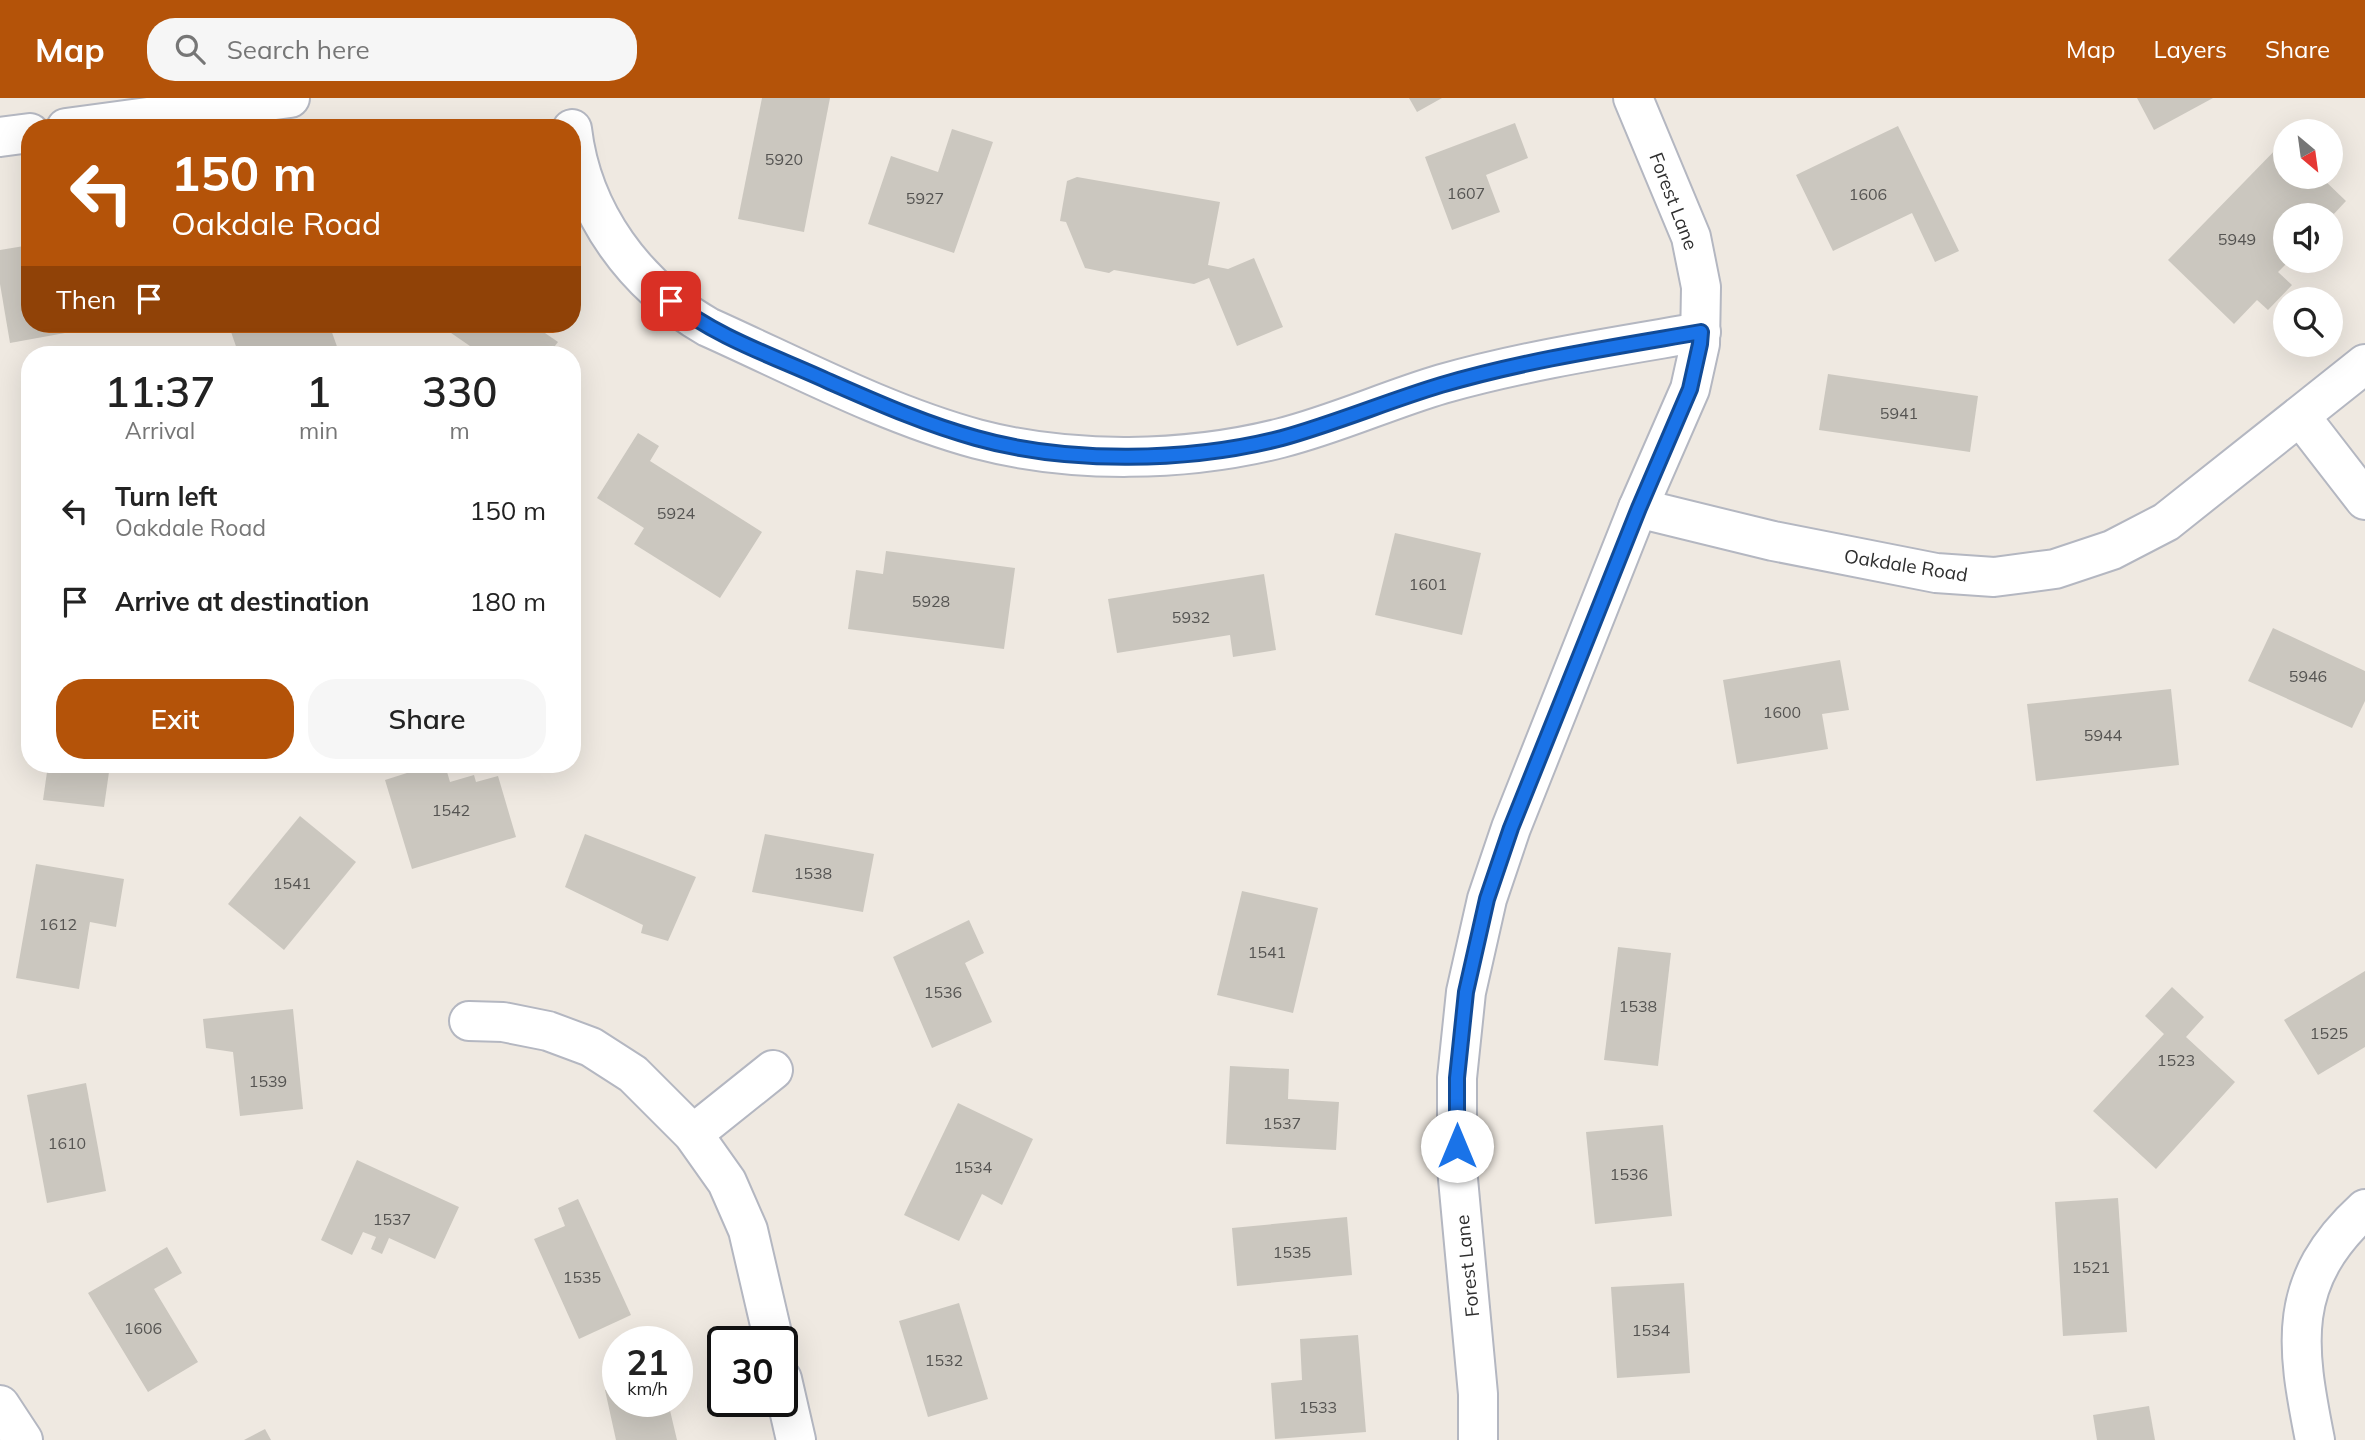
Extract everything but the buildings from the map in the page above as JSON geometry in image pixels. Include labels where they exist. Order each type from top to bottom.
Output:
[{"type":"street","points":[[133,119],[290,98]]},
{"type":"street","points":[[570,98],[571,119]]},
{"type":"street","name":"Forest Lane","points":[[1478,1440],[1477,1380],[1457,1168],[1457,1078],[1466,992],[1487,899],[1511,828],[1639,508],[1690,389],[1700,344],[1701,287],[1691,237],[1633,98]]},
{"type":"street","points":[[0,136],[21,134]]},
{"type":"street","points":[[581,170],[592,203],[618,248],[651,286],[690,317],[905,416],[992,442],[1076,455],[1133,457],[1210,452],[1282,438],[1442,384],[1533,362],[1701,332]]},
{"type":"street","name":"Oakdale Road","points":[[1639,508],[1773,541],[1936,573],[1994,577],[2055,569],[2112,550],[2165,522],[2365,364]]},
{"type":"street","points":[[2300,416],[2365,500]]},
{"type":"street","points":[[469,1021],[503,1022],[548,1031],[591,1047],[633,1074],[693,1134],[727,1182],[748,1230],[770,1326]]},
{"type":"street","points":[[693,1134],[773,1070]]},
{"type":"street","points":[[2315,1440],[2302,1366],[2304,1313],[2309,1290],[2332,1243],[2365,1209]]},
{"type":"street","points":[[0,1405],[23,1440]]},
{"type":"street","points":[[791,1417],[796,1440]]},
{"type":"route","points":[[671,301],[690,317],[708,327],[905,416],[978,439],[1060,454],[1133,457],[1210,452],[1282,438],[1442,384],[1533,362],[1701,332],[1690,389],[1639,508],[1511,828],[1487,899],[1466,992],[1457,1078],[1457,1146]]}]
